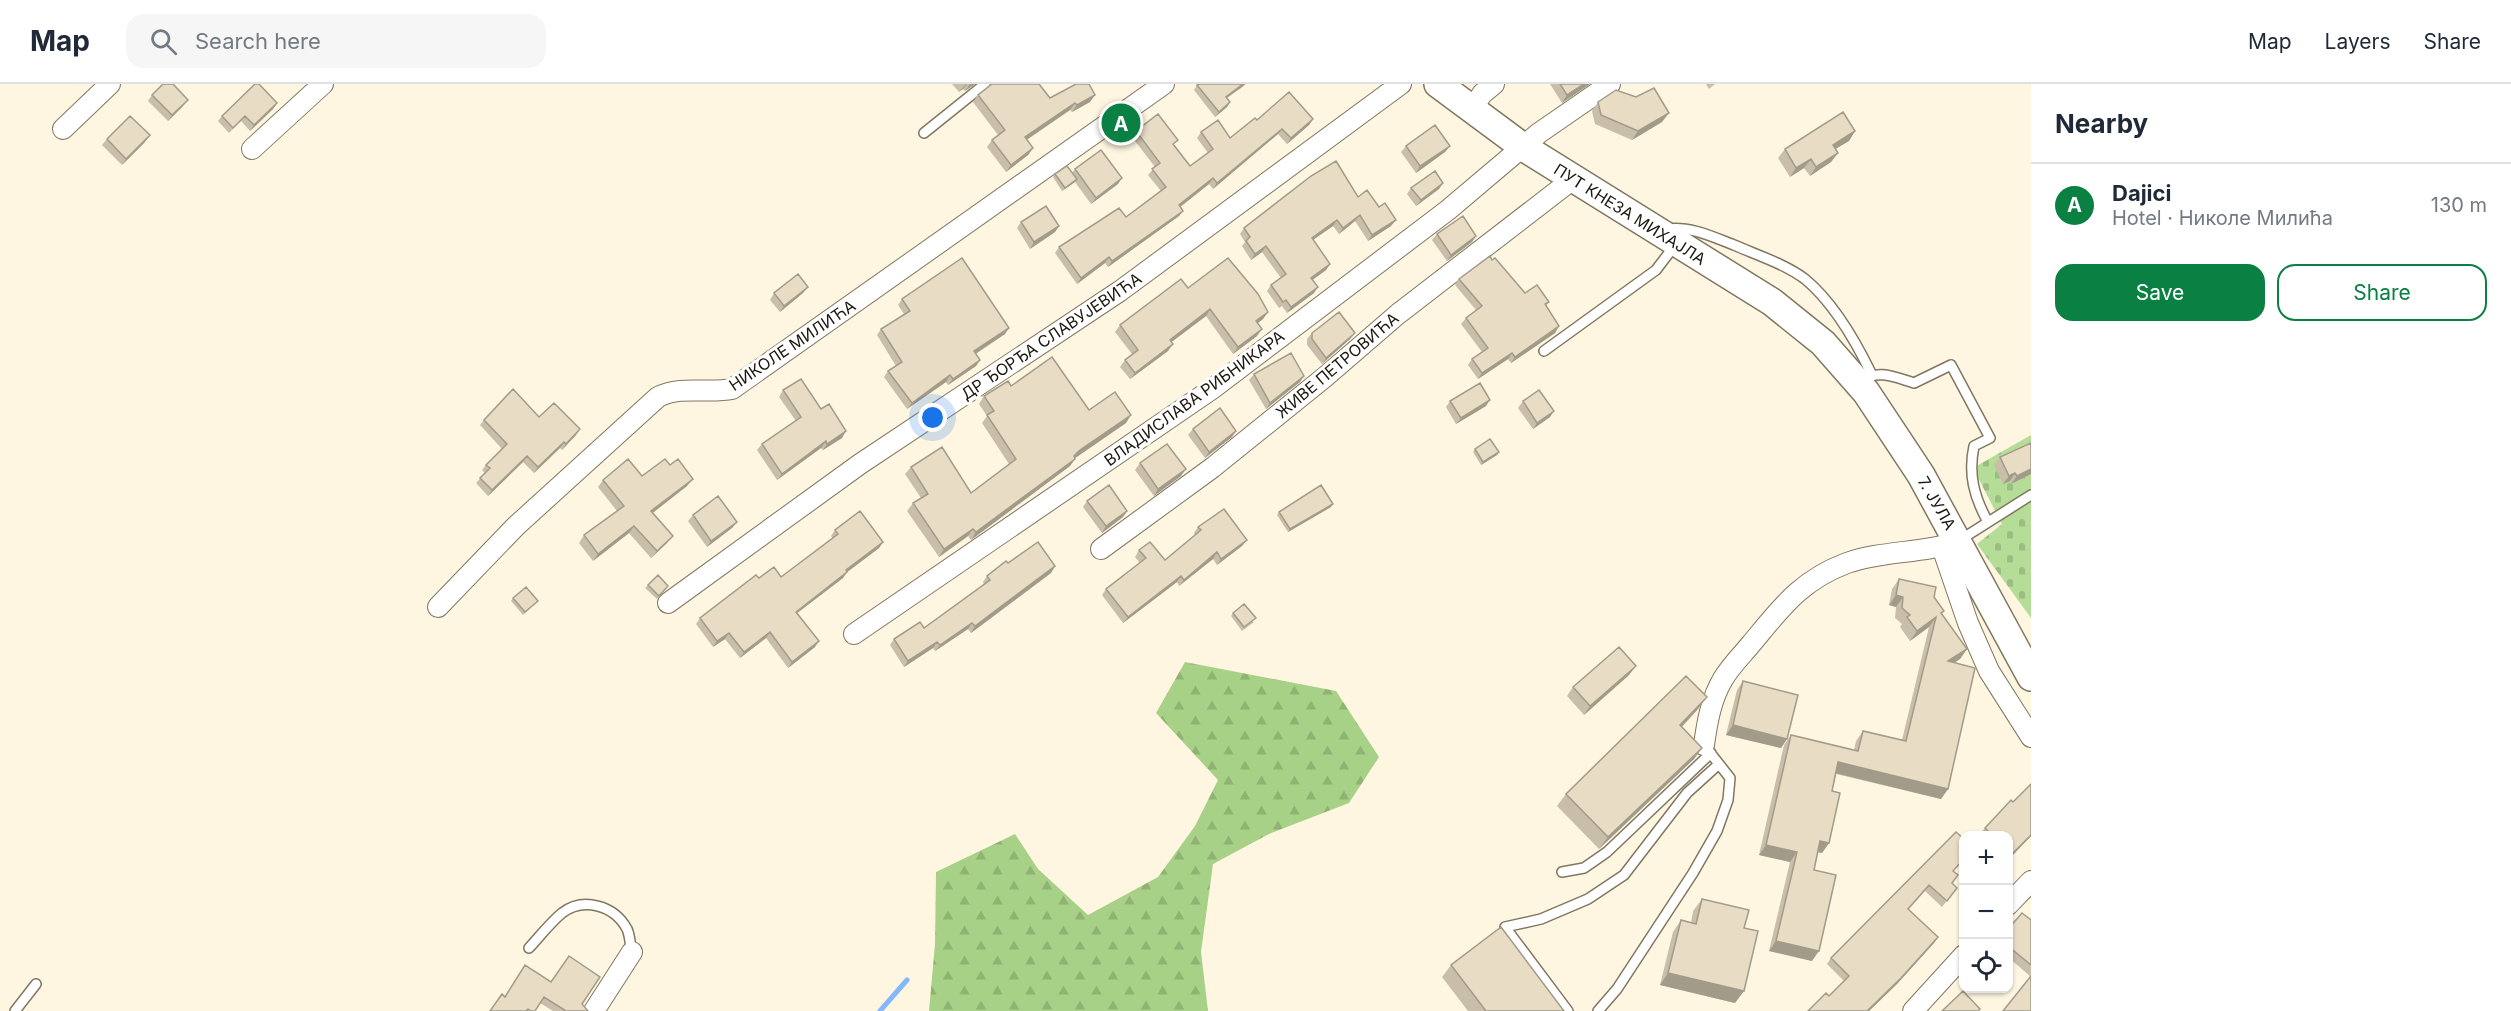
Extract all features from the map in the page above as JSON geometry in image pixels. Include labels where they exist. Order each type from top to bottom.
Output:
[{"type":"main road","name":"ПУТ КНЕЗА МИХАЈЛА","points":[[1438,84],[1523,147],[1772,302],[1823,343]]},
{"type":"main road","name":"7. ЈУЛА","points":[[1823,343],[1864,378],[1899,440],[1950,544],[2031,677]]},
{"type":"street","points":[[63,129],[110,84]]},
{"type":"street","points":[[252,149],[323,84]]},
{"type":"street","name":"НИКОЛЕ МИЛИЋА","points":[[438,607],[516,526],[658,396],[670,391],[716,392],[732,388],[1164,84]]},
{"type":"street","name":"ДР ЂОРЂА СЛАВУЈЕВИЋА","points":[[668,603],[860,464],[1120,291],[1401,84]]},
{"type":"street","points":[[1472,109],[1482,94],[1494,84]]},
{"type":"street","name":"ВЛАДИСЛАВА РИБНИКАРА","points":[[854,634],[1212,388],[1448,210],[1539,132],[1610,84]]},
{"type":"street","name":"ЖИВЕ ПЕТРОВИЋА","points":[[1101,549],[1212,468],[1325,377],[1398,314],[1573,179]]},
{"type":"street","points":[[1707,749],[1709,714],[1723,679],[1785,601],[1811,580],[1847,563],[1884,553],[1950,544],[1968,623],[1989,670],[2031,737]]},
{"type":"street","points":[[594,1011],[632,952]]},
{"type":"street","points":[[1913,1011],[1959,960]]},
{"type":"lane","points":[[924,133],[985,84]]},
{"type":"lane","points":[[1544,351],[1656,270],[1669,239],[1667,229],[1679,228],[1706,234],[1765,258],[1804,279],[1833,311],[1858,347],[1864,378],[1883,373],[1914,383],[1951,365],[1990,438],[1974,446],[1970,465],[1978,504],[1988,522]]},
{"type":"lane","points":[[1950,544],[2031,495]]},
{"type":"lane","points":[[1562,872],[1584,868],[1607,852],[1707,749],[1730,778],[1728,800],[1717,831],[1617,989],[1598,1011]]},
{"type":"lane","points":[[1568,1011],[1505,927],[1541,920],[1588,899],[1624,875],[1687,793],[1719,764]]},
{"type":"lane","points":[[529,948],[562,914],[578,904],[590,904],[617,916],[627,930],[632,952]]},
{"type":"lane","points":[[15,1011],[36,984]]},
{"type":"green space","points":[[2031,435],[2031,618],[1977,544],[2002,524],[1973,468]]},
{"type":"green space","points":[[1185,662],[1336,691],[1379,757],[1349,803],[1269,834],[1213,864],[1201,952],[1208,1011],[929,1011],[935,944],[936,872],[1015,834],[1038,869],[1088,915],[1158,877],[1195,826],[1218,780],[1156,713]]},
{"type":"building","points":[[163,84],[173,84],[188,100],[172,115],[152,95]]},
{"type":"building","points":[[255,84],[259,84],[277,103],[254,125],[245,116],[233,128],[222,116]]},
{"type":"building","points":[[992,84],[1039,84],[1050,98],[1076,84],[1089,84],[1095,95],[1077,105],[1075,103],[1025,137],[1033,148],[1011,165],[992,140],[1005,130],[978,95]]},
{"type":"building","points":[[1243,84],[1226,97],[1230,102],[1219,112],[1197,85]]},
{"type":"building","points":[[1560,84],[1584,84],[1567,95]]},
{"type":"building","points":[[1654,88],[1669,113],[1638,131],[1601,115],[1598,102],[1616,90],[1636,97]]},
{"type":"building","points":[[1289,92],[1313,119],[1291,138],[1282,129],[1217,183],[1213,178],[1179,205],[1183,211],[1112,261],[1109,257],[1081,278],[1059,247],[1119,208],[1126,217],[1166,187],[1152,169],[1160,163],[1136,131],[1158,114],[1178,140],[1173,144],[1190,166],[1213,149],[1201,132],[1218,120],[1230,138],[1255,118],[1257,120]]},
{"type":"building","points":[[1843,112],[1855,131],[1833,145],[1838,153],[1816,167],[1811,159],[1796,168],[1785,149]]},
{"type":"building","points":[[130,116],[150,135],[126,159],[107,139]]},
{"type":"building","points":[[1435,125],[1450,146],[1420,166],[1406,146]]},
{"type":"building","points":[[1101,150],[1122,178],[1096,198],[1075,169]]},
{"type":"building","points":[[1336,161],[1358,197],[1367,190],[1379,207],[1385,203],[1396,220],[1372,235],[1360,215],[1343,228],[1337,220],[1312,238],[1330,264],[1311,278],[1318,287],[1291,307],[1286,300],[1283,302],[1271,285],[1286,274],[1266,246],[1255,254],[1246,241],[1250,237],[1244,228],[1311,176]]},
{"type":"building","points":[[1067,166],[1077,179],[1065,188],[1055,174]]},
{"type":"building","points":[[1435,171],[1443,183],[1421,200],[1411,188]]},
{"type":"building","points":[[1046,206],[1059,226],[1034,242],[1021,222]]},
{"type":"building","points":[[1463,216],[1476,236],[1451,255],[1437,234]]},
{"type":"building","points":[[1490,256],[1492,260],[1495,258],[1525,293],[1537,285],[1549,302],[1545,304],[1559,326],[1515,357],[1512,353],[1482,373],[1472,359],[1488,348],[1466,318],[1482,306],[1459,279]]},
{"type":"building","points":[[962,258],[1009,328],[974,351],[980,360],[953,379],[950,375],[912,403],[888,371],[902,362],[881,329],[910,311],[902,299]]},
{"type":"building","points":[[1228,258],[1258,294],[1268,312],[1256,321],[1262,329],[1238,347],[1210,309],[1170,340],[1173,344],[1135,373],[1125,360],[1138,350],[1120,325],[1181,279],[1188,288]]},
{"type":"building","points":[[798,274],[808,287],[784,306],[774,293]]},
{"type":"building","points":[[1339,312],[1355,333],[1326,358],[1312,339],[1312,333]]},
{"type":"building","points":[[1291,353],[1304,376],[1270,403],[1254,374]]},
{"type":"building","points":[[1052,357],[1089,410],[1115,392],[1131,415],[1080,450],[1074,456],[1075,459],[976,532],[973,529],[944,549],[913,503],[928,494],[911,467],[942,447],[971,493],[1016,459],[987,415],[994,411],[984,396],[1008,381],[1011,386]]},
{"type":"building","points":[[801,379],[821,409],[829,404],[846,431],[827,444],[826,441],[782,474],[762,444],[801,417],[783,390]]},
{"type":"building","points":[[1480,383],[1490,400],[1461,418],[1450,401]]},
{"type":"building","points":[[513,389],[539,417],[554,403],[580,429],[538,467],[527,456],[492,490],[480,478],[490,468],[486,465],[507,444],[484,420]]},
{"type":"building","points":[[1539,390],[1554,411],[1537,423],[1523,401]]},
{"type":"building","points":[[1220,408],[1236,431],[1209,452],[1193,429]]},
{"type":"building","points":[[1490,439],[1499,452],[1483,462],[1475,449]]},
{"type":"building","points":[[2031,443],[2031,469],[2017,476],[2015,473],[2009,476],[2000,457]]},
{"type":"building","points":[[1167,444],[1186,469],[1158,489],[1140,463]]},
{"type":"building","points":[[628,459],[642,476],[665,459],[670,465],[678,459],[693,479],[651,511],[673,536],[657,551],[634,526],[598,554],[584,535],[624,506],[603,480]]},
{"type":"building","points":[[1109,485],[1127,511],[1106,526],[1087,501]]},
{"type":"building","points":[[1321,485],[1333,504],[1290,529],[1279,512]]},
{"type":"building","points":[[718,496],[737,522],[711,541],[693,515]]},
{"type":"building","points":[[1224,509],[1247,540],[1221,559],[1217,552],[1184,580],[1181,576],[1128,617],[1106,589],[1146,558],[1139,550],[1150,542],[1165,560],[1201,530],[1198,527]]},
{"type":"building","points":[[860,511],[883,542],[796,612],[819,641],[792,662],[770,632],[744,652],[729,633],[717,641],[700,618],[756,575],[759,578],[774,567],[781,577],[838,534],[835,530]]},
{"type":"building","points":[[1038,542],[1055,566],[975,626],[972,623],[940,645],[937,642],[908,661],[894,639],[920,622],[924,628],[990,580],[987,576],[1006,561],[1008,563]]},
{"type":"building","points":[[658,575],[668,586],[659,596],[648,585]]},
{"type":"building","points":[[1899,579],[1936,587],[1934,597],[1944,611],[1941,613],[1967,649],[1948,661],[1975,668],[1948,789],[1838,762],[1832,791],[1840,793],[1829,843],[1820,841],[1814,870],[1836,875],[1819,951],[1776,941],[1797,852],[1766,845],[1791,735],[1858,751],[1863,731],[1906,741],[1936,617],[1917,631],[1907,617],[1910,615],[1902,608],[1903,597],[1896,595]]},
{"type":"building","points":[[526,587],[538,601],[525,612],[513,598]]},
{"type":"building","points":[[1244,604],[1256,618],[1244,627],[1233,613]]},
{"type":"building","points":[[1619,647],[1636,666],[1590,706],[1573,687]]},
{"type":"building","points":[[1686,676],[1707,697],[1680,725],[1702,748],[1608,837],[1566,794]]},
{"type":"building","points":[[1743,681],[1798,695],[1787,739],[1733,725]]},
{"type":"building","points":[[2031,784],[2031,835],[2013,853],[2013,831],[1988,831],[1985,828],[2011,800],[2013,802]]},
{"type":"building","points":[[1956,832],[1959,835],[1959,864],[1953,871],[1958,875],[1952,883],[1957,888],[1947,901],[1929,885],[1908,909],[1938,937],[1867,1011],[1808,1011],[1826,993],[1829,996],[1849,976],[1831,958]]},
{"type":"building","points":[[1702,899],[1749,910],[1744,928],[1758,931],[1744,991],[1668,973],[1681,920],[1696,924]]},
{"type":"building","points":[[2022,913],[2031,920],[2031,965],[2013,950],[2013,923]]},
{"type":"building","points":[[1501,927],[1564,1011],[1486,1011],[1451,965]]},
{"type":"building","points":[[569,956],[600,977],[582,1004],[588,1011],[566,1011],[544,997],[535,1011],[528,1009],[526,1011],[490,1011],[502,994],[505,997],[525,965],[551,982]]},
{"type":"building","points":[[2031,976],[2031,1011],[2003,1011]]},
{"type":"building","points":[[1961,993],[1965,993],[1980,1009],[1978,1011],[1942,1011]]},
{"type":"waterway","points":[[880,1011],[907,980]]},
{"type":"place","name":"Dajici","points":[[1121,123]]}]
